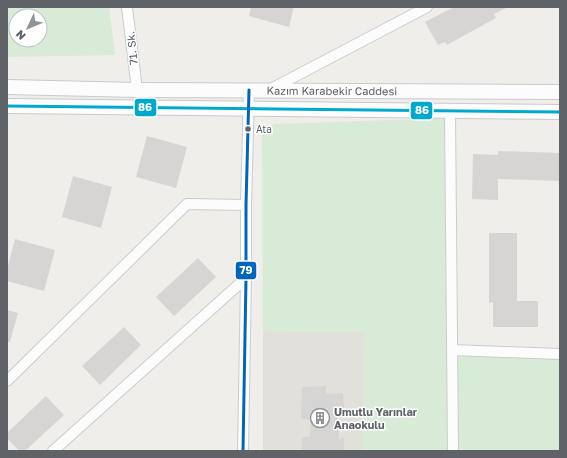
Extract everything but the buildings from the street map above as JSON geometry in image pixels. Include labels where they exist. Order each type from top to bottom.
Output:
[{"type":"street","name":"71. Sk.","points":[[127,7],[137,90]]},
{"type":"street","points":[[269,90],[427,7]]},
{"type":"street","name":"Kazım Karabekir Caddesi","points":[[7,87],[137,90],[560,92]]},
{"type":"street","points":[[243,451],[249,90]]},
{"type":"street","name":"Kazım Karabekir Caddesi","points":[[7,106],[248,110],[560,112]]},
{"type":"street","points":[[450,111],[453,451]]},
{"type":"street","points":[[7,381],[187,204],[246,206]]},
{"type":"street","points":[[53,451],[246,278]]},
{"type":"street","points":[[452,350],[560,354]]},
{"type":"shaded area","points":[[263,331],[364,332],[363,451],[263,451]]},
{"type":"green space","points":[[7,7],[109,7],[115,55],[7,57]]},
{"type":"green space","points":[[450,118],[452,350],[560,355],[560,451],[363,451],[364,332],[263,331],[262,135],[274,124]]},
{"type":"transit line","name":"79","points":[[243,451],[249,90]]},
{"type":"transit line","name":"86","points":[[7,106],[560,112]]},
{"type":"place","name":"Ata","points":[[248,129]]},
{"type":"place","name":"Umutlu Yarınlar Anaokulu","points":[[320,418]]}]
